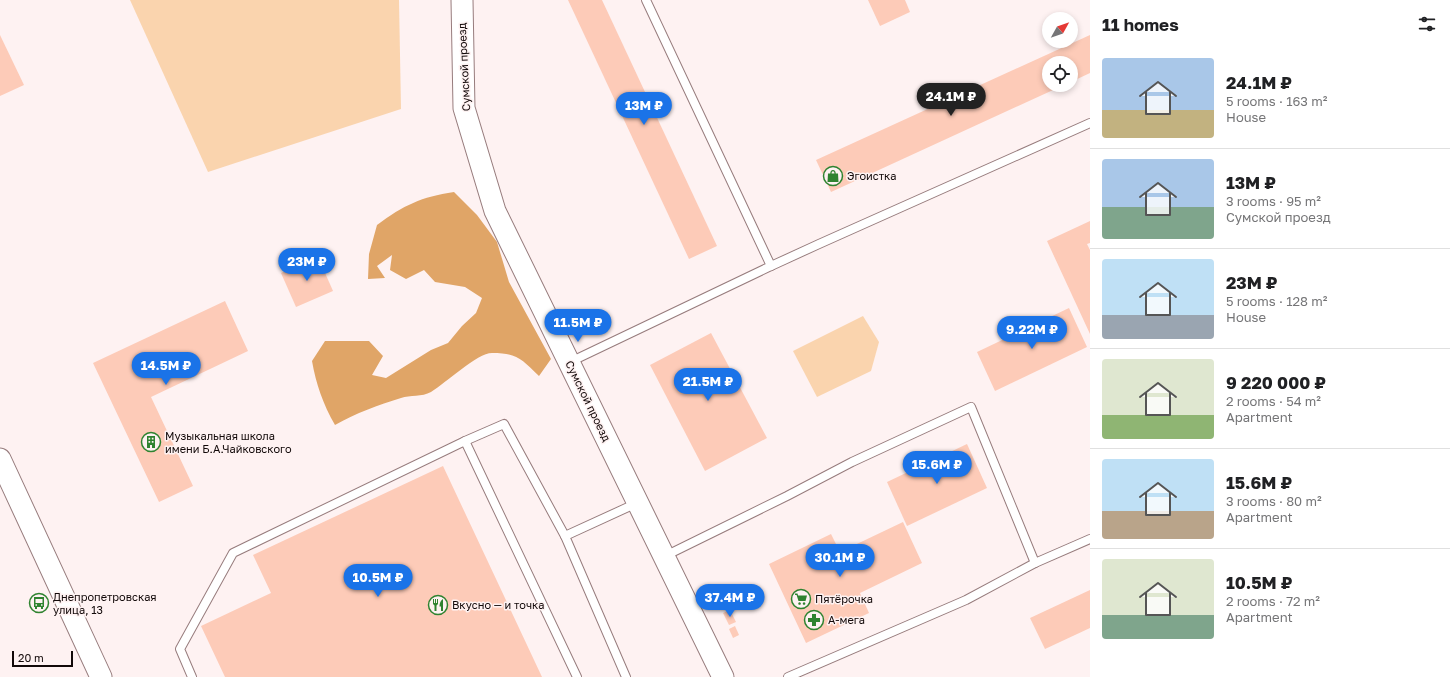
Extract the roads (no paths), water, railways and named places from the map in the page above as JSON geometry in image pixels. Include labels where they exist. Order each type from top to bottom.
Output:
[{"type":"street","name":"Сумской проезд","points":[[462,0],[464,108],[496,211],[723,677]]},
{"type":"street","points":[[0,460],[101,677]]},
{"type":"lane","points":[[646,0],[771,266]]},
{"type":"lane","points":[[569,363],[818,244],[1090,123]]},
{"type":"lane","points":[[664,556],[788,496],[852,462],[971,407],[1035,563]]},
{"type":"lane","points":[[192,677],[180,649],[233,553],[465,441],[504,424],[565,536],[626,677]]},
{"type":"lane","points":[[465,441],[577,677]]},
{"type":"lane","points":[[565,536],[638,503]]},
{"type":"lane","points":[[788,677],[966,600],[1035,563],[1090,539]]},
{"type":"place","name":"Эгоистка","points":[[833,176]]},
{"type":"place","name":"Музыкальная школа имени Б.А.Чайковского","points":[[151,442]]},
{"type":"place","name":"Пятёрочка","points":[[801,599]]},
{"type":"place","name":"Днепропетровская улица, 13","points":[[39,603]]},
{"type":"place","name":"Вкусно — и точка","points":[[438,605]]},
{"type":"place","name":"А-мега","points":[[814,620]]}]
